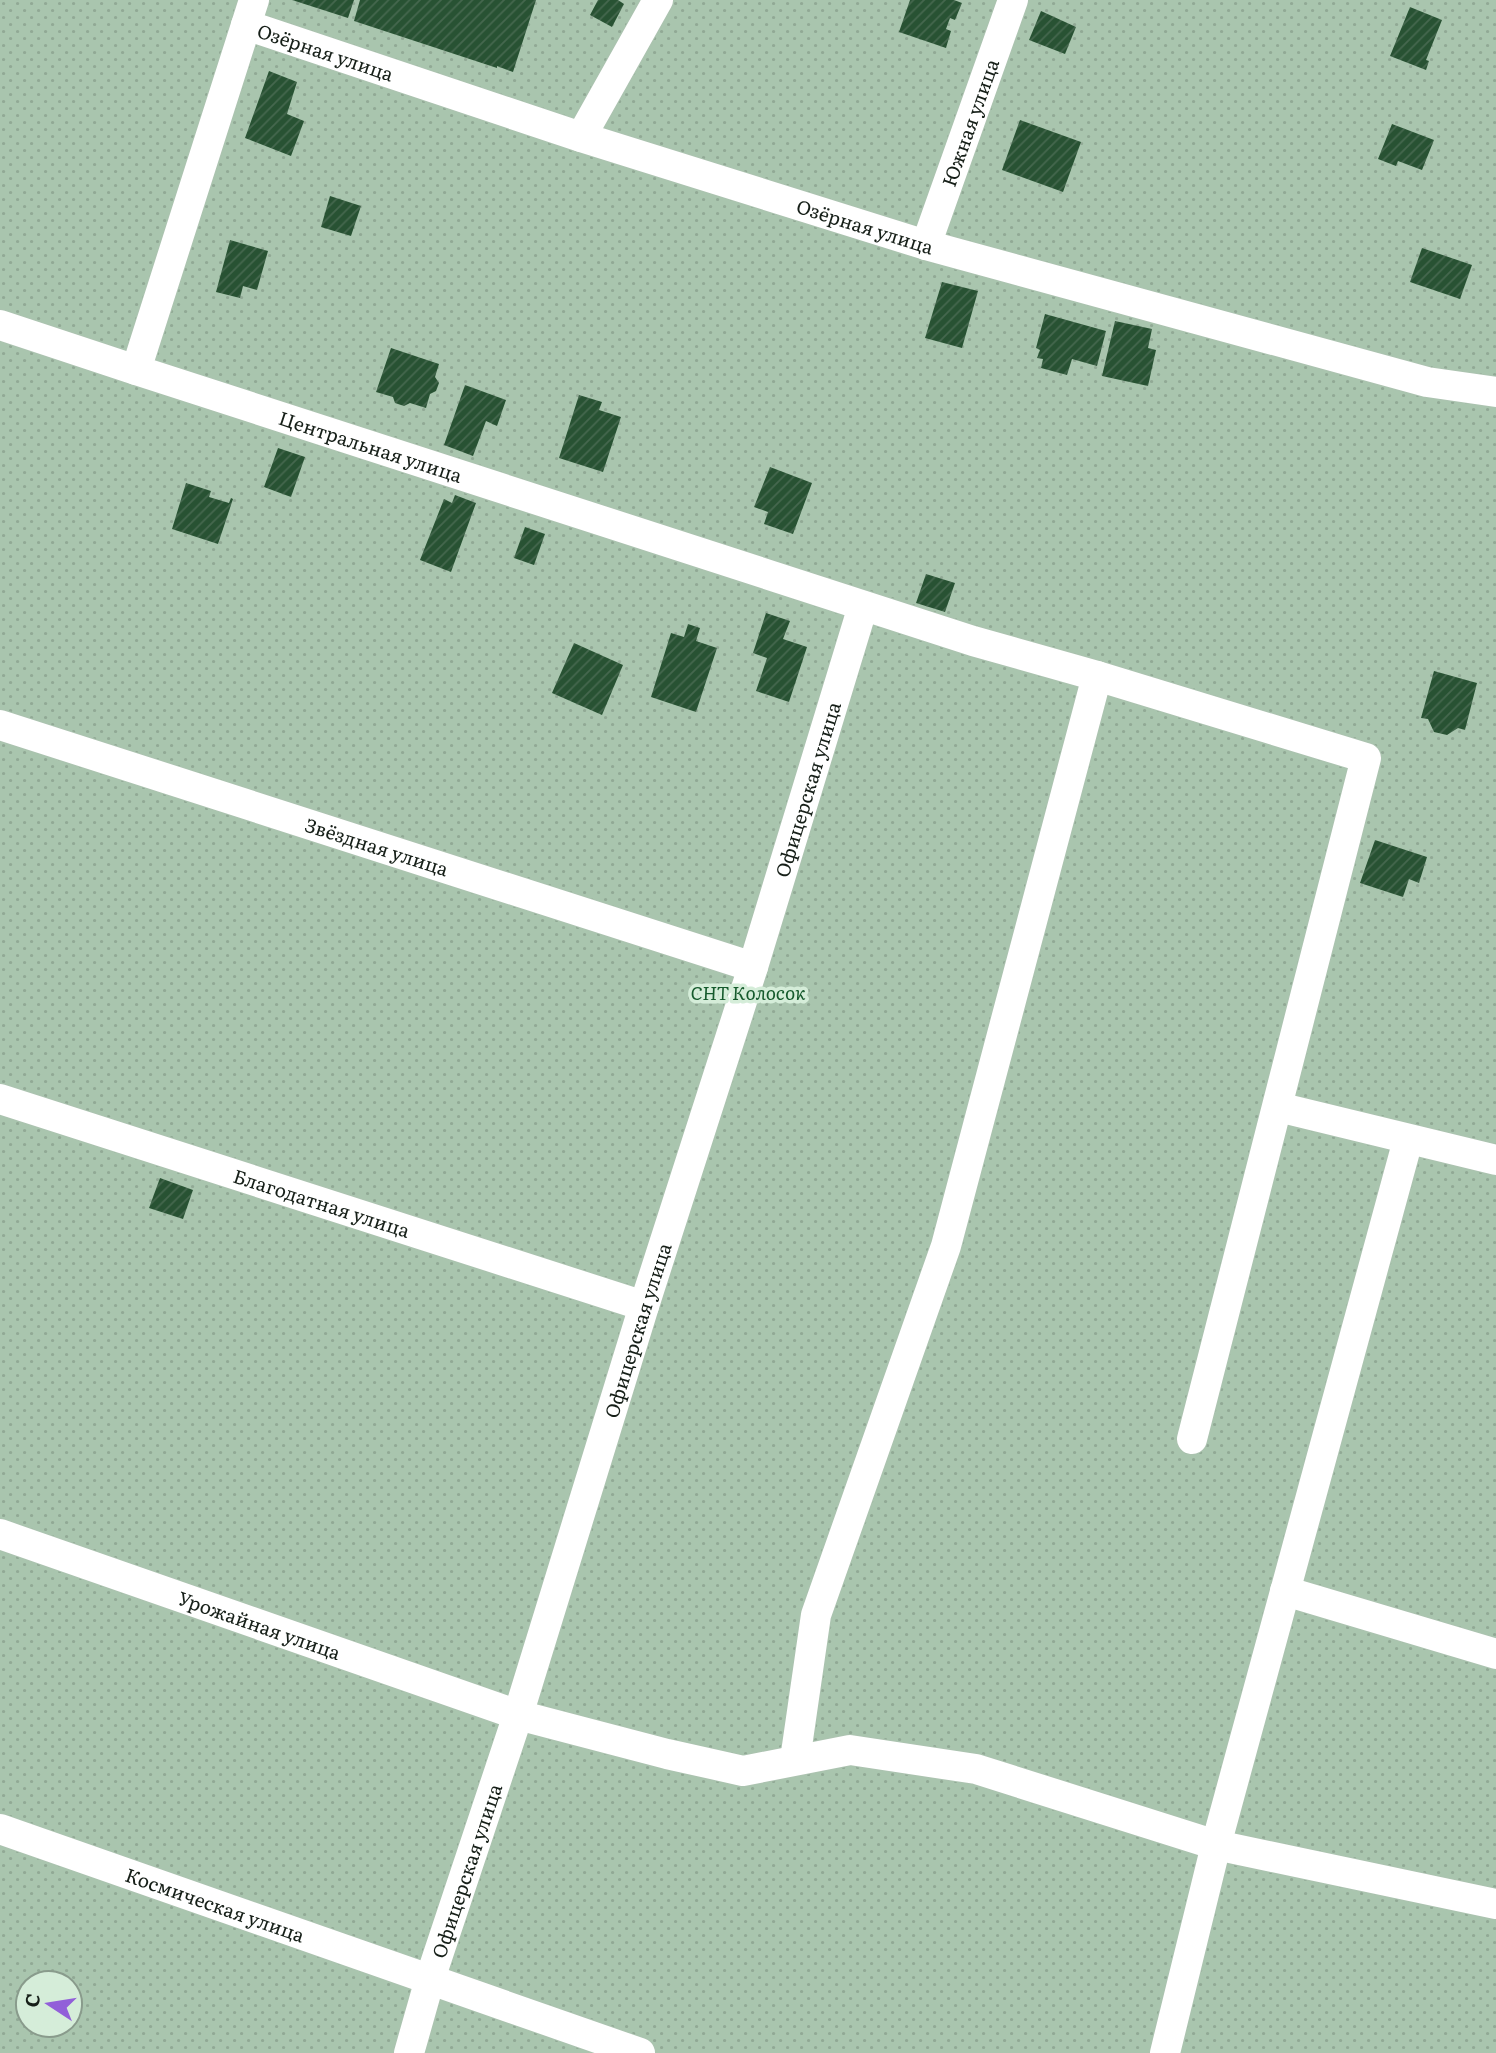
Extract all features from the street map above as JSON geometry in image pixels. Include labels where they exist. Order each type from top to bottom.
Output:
[{"type":"street","points":[[580,137],[658,0]]},
{"type":"street","name":"Южная улица","points":[[926,245],[1013,0]]},
{"type":"street","points":[[136,370],[250,12]]},
{"type":"street","name":"Озёрная улица","points":[[250,12],[580,137],[926,245],[1427,382],[1496,392]]},
{"type":"street","name":"Центральная улица","points":[[0,325],[973,642],[1097,676],[1366,758],[1278,1107]]},
{"type":"street","name":"Офицерская улица","points":[[409,2053],[430,1979],[518,1715],[644,1306],[753,967],[863,607]]},
{"type":"street","points":[[795,1760],[816,1615],[946,1246],[1097,676]]},
{"type":"street","name":"Звёздная улица","points":[[0,725],[753,967]]},
{"type":"street","name":"Благодатная улица","points":[[0,1099],[644,1306]]},
{"type":"street","points":[[1192,1439],[1278,1107],[1496,1160]]},
{"type":"street","points":[[1165,2053],[1216,1844],[1408,1140]]},
{"type":"street","name":"Урожайная улица","points":[[0,1534],[518,1715],[667,1754],[743,1771],[850,1750],[976,1769],[1216,1844],[1496,1904]]},
{"type":"street","points":[[1285,1591],[1496,1654]]},
{"type":"street","name":"Космическая улица","points":[[0,1829],[640,2053]]},
{"type":"green space","name":"СНТ Колосок","points":[[0,0],[1496,0],[1496,2053],[0,2053]]},
{"type":"building","points":[[292,0],[354,0],[348,18]]},
{"type":"building","points":[[360,0],[536,0],[513,72],[354,21]]},
{"type":"building","points":[[598,0],[618,0],[624,4],[612,27],[590,15]]},
{"type":"building","points":[[910,0],[954,0],[962,3],[955,20],[950,18],[946,29],[951,31],[946,48],[899,32]]},
{"type":"building","points":[[1410,7],[1442,20],[1426,60],[1429,61],[1426,70],[1390,56]]},
{"type":"building","points":[[1041,11],[1076,27],[1065,54],[1029,40]]},
{"type":"building","points":[[269,71],[297,82],[287,114],[304,121],[291,156],[245,138]]},
{"type":"building","points":[[1020,120],[1081,142],[1063,192],[1002,170]]},
{"type":"building","points":[[1392,124],[1434,140],[1422,170],[1398,161],[1396,166],[1378,159]]},
{"type":"building","points":[[330,196],[361,206],[351,236],[321,227]]},
{"type":"building","points":[[230,240],[268,251],[257,290],[243,286],[240,298],[216,292]]},
{"type":"building","points":[[1422,248],[1472,265],[1460,299],[1410,282]]},
{"type":"building","points":[[942,282],[978,291],[962,348],[925,338]]},
{"type":"building","points":[[1045,314],[1106,331],[1097,366],[1072,359],[1067,375],[1041,368],[1043,359],[1037,358],[1040,350],[1036,348]]},
{"type":"building","points":[[1115,321],[1152,329],[1148,348],[1156,350],[1148,386],[1102,376]]},
{"type":"building","points":[[391,348],[439,364],[435,377],[439,383],[436,391],[430,394],[426,408],[410,403],[404,406],[395,403],[393,397],[376,392]]},
{"type":"building","points":[[465,385],[506,400],[497,426],[486,421],[473,456],[444,445]]},
{"type":"building","points":[[579,395],[602,402],[599,410],[621,417],[603,472],[559,458]]},
{"type":"building","points":[[278,448],[305,457],[291,497],[264,487]]},
{"type":"building","points":[[770,467],[812,483],[793,534],[764,524],[768,512],[754,507]]},
{"type":"building","points":[[186,483],[211,491],[209,497],[229,503],[231,498],[233,499],[218,544],[172,529]]},
{"type":"building","points":[[455,495],[476,503],[451,572],[420,560],[444,499],[452,503]]},
{"type":"building","points":[[525,527],[545,534],[534,565],[514,558]]},
{"type":"building","points":[[926,574],[955,583],[945,612],[916,603]]},
{"type":"building","points":[[766,613],[790,621],[783,639],[807,647],[789,702],[756,691],[767,658],[753,653]]},
{"type":"building","points":[[688,624],[700,628],[696,641],[717,648],[696,712],[651,697],[671,633],[684,637]]},
{"type":"building","points":[[574,643],[623,665],[602,715],[552,693]]},
{"type":"building","points":[[1434,671],[1477,683],[1465,730],[1458,728],[1447,735],[1434,732],[1428,719],[1421,718]]},
{"type":"building","points":[[1375,840],[1427,857],[1419,883],[1409,879],[1403,897],[1360,883]]},
{"type":"building","points":[[160,1178],[193,1190],[183,1219],[149,1208]]}]
